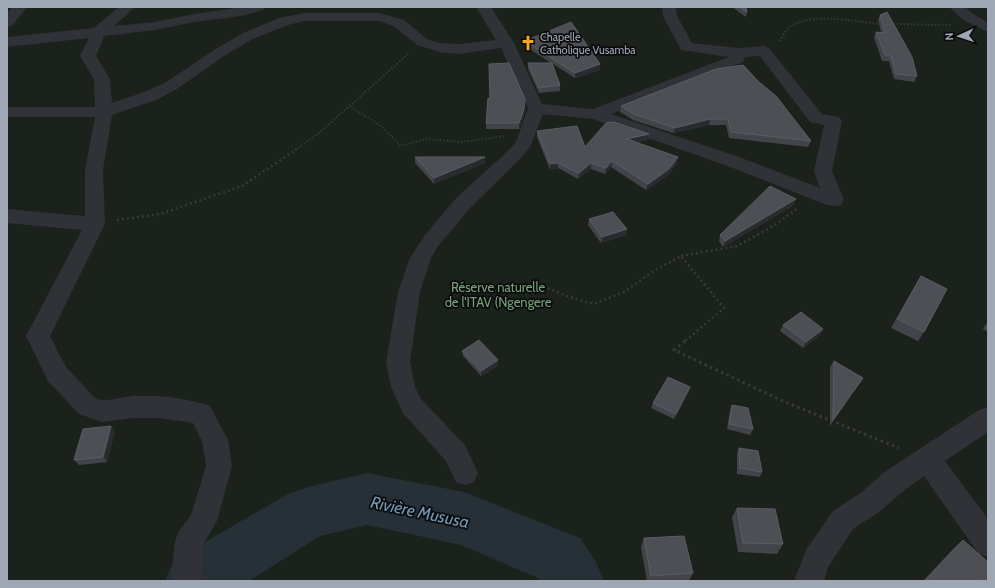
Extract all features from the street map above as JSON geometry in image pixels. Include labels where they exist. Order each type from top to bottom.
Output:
[{"type":"street","points":[[7,23],[20,7]]},
{"type":"street","points":[[128,7],[99,31],[88,56],[102,79],[104,112],[94,170],[95,224],[38,336],[57,374],[88,407],[102,411],[133,406],[160,407],[201,414],[215,440],[220,466],[203,521],[189,541],[186,575]]},
{"type":"street","points":[[7,42],[155,26],[194,18],[241,12],[258,7]]},
{"type":"street","points":[[465,473],[456,453],[412,406],[403,387],[398,362],[409,292],[421,258],[432,240],[464,202],[511,158],[524,143],[536,108],[506,43],[483,7]]},
{"type":"street","points":[[536,108],[595,114],[805,188],[834,200],[823,171],[833,121],[816,118],[764,50],[739,53],[686,47],[670,16],[669,7]]},
{"type":"street","points":[[956,7],[968,17],[988,28]]},
{"type":"street","points":[[7,112],[104,112],[150,96],[171,86],[242,39],[284,21],[319,17],[380,17],[398,23],[422,42],[440,47],[458,49],[506,43]]},
{"type":"street","points":[[595,114],[737,59],[739,53]]},
{"type":"street","points":[[7,216],[95,224]]},
{"type":"street","points":[[808,581],[816,560],[843,520],[869,503],[896,480],[927,458],[988,418]]},
{"type":"street","points":[[927,458],[988,543]]},
{"type":"path","points":[[764,50],[780,41],[790,27],[805,20],[896,25],[952,25]]},
{"type":"path","points":[[95,224],[160,214],[242,186],[318,134],[422,42]]},
{"type":"path","points":[[350,106],[382,127],[401,146],[425,138],[461,142],[529,131]]},
{"type":"path","points":[[509,289],[538,284],[569,297],[594,304],[624,292],[652,272],[681,256],[737,246],[775,225],[800,206],[805,188]]},
{"type":"path","points":[[681,256],[724,308],[674,350],[725,376],[844,428],[927,458]]},
{"type":"green space","name":"Réserve naturelle de l'ITAV (Ngengere","points":[[7,7],[988,7],[988,581],[7,581]]},
{"type":"building","points":[[740,7],[746,7],[747,12]]},
{"type":"building","points":[[887,12],[912,57],[917,76],[896,74],[891,56],[885,55],[876,32],[885,33],[880,15]]},
{"type":"building","points":[[571,22],[600,64],[575,73],[525,41]]},
{"type":"building","points":[[509,63],[525,99],[524,109],[519,123],[486,123],[488,98],[490,99],[489,64]]},
{"type":"building","points":[[528,63],[552,63],[560,85],[539,88]]},
{"type":"building","points":[[743,65],[759,82],[776,96],[811,141],[731,132],[728,119],[710,119],[675,128],[634,114],[621,106],[716,69]]},
{"type":"building","points":[[614,122],[649,134],[627,139],[678,157],[669,169],[648,184],[612,161],[606,168],[591,163],[579,173],[558,163],[550,164],[537,131],[577,126],[585,147],[606,123]]},
{"type":"building","points":[[415,157],[485,157],[434,178]]},
{"type":"building","points":[[770,186],[796,199],[725,241],[720,235]]},
{"type":"building","points":[[613,212],[627,229],[602,237],[589,219]]},
{"type":"building","points":[[921,276],[947,289],[924,332],[897,319]]},
{"type":"building","points":[[801,312],[823,329],[806,342],[783,325]]},
{"type":"building","points":[[479,340],[498,360],[481,371],[462,351]]},
{"type":"building","points":[[834,361],[863,378],[833,420]]},
{"type":"building","points":[[668,377],[690,387],[676,414],[653,403]]},
{"type":"building","points":[[732,405],[748,408],[753,429],[729,424]]},
{"type":"building","points":[[111,426],[103,457],[74,460],[83,429]]},
{"type":"building","points":[[739,448],[758,451],[762,472],[740,468]]},
{"type":"building","points":[[737,508],[775,509],[783,544],[743,543]]},
{"type":"building","points":[[684,536],[693,573],[651,576],[644,538]]},
{"type":"building","points":[[963,540],[988,562],[988,581],[981,581],[979,579],[977,581],[925,581]]},
{"type":"waterway","name":"Rivière Mususa","points":[[195,581],[308,513],[367,499],[464,519],[559,558],[574,581]]},
{"type":"place","name":"Chapelle Catholique Vusamba","points":[[528,43]]}]
